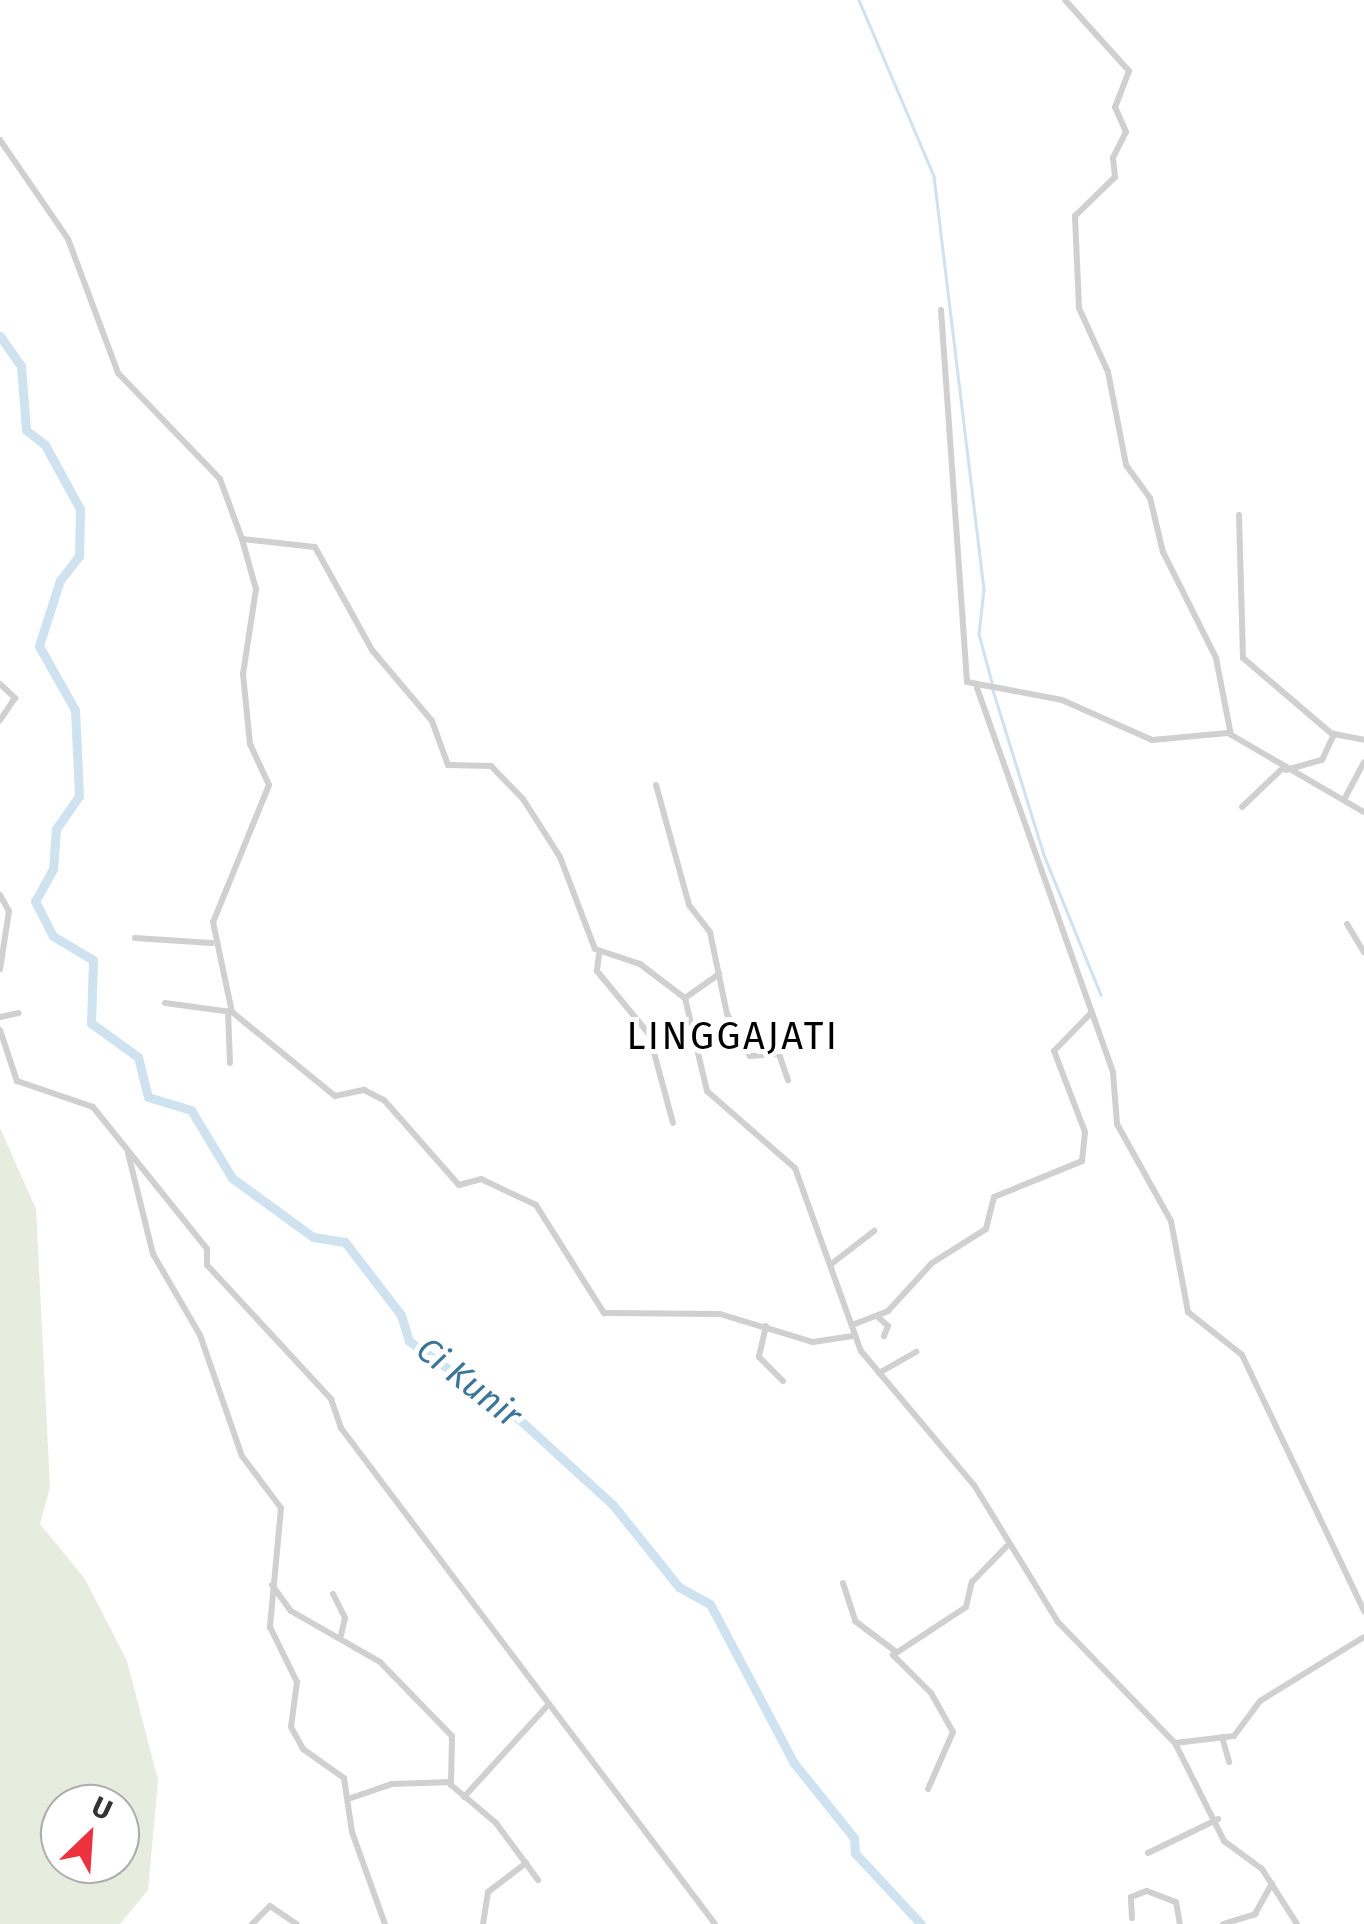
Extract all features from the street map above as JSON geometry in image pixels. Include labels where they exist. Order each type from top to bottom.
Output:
[{"type":"street","points":[[1065,0],[1129,71],[1115,108],[1126,132],[1113,158],[1116,177],[1075,216],[1079,308],[1108,372],[1126,465],[1150,498],[1163,552],[1216,658],[1231,735]]},
{"type":"street","points":[[0,140],[68,239],[118,373],[220,480],[256,589],[244,674],[250,744],[269,785],[242,834],[212,943],[230,1012],[230,1063]]},
{"type":"street","points":[[942,310],[952,551],[965,678],[977,688],[1092,1012],[1114,1078],[1117,1124],[1170,1221],[1188,1312],[1242,1355],[1364,1611]]},
{"type":"street","points":[[1239,515],[1235,608],[1245,663],[1332,735],[1364,740]]},
{"type":"street","points":[[242,539],[315,546],[372,650],[432,722],[448,764],[491,766],[523,799],[560,857],[599,954],[597,970],[649,1034],[674,1123]]},
{"type":"street","points":[[0,684],[14,698],[0,720]]},
{"type":"street","points":[[977,688],[1062,700],[1152,740],[1231,735],[1284,769],[1346,796],[1364,812]]},
{"type":"street","points":[[1242,807],[1284,769],[1322,760],[1332,735]]},
{"type":"street","points":[[1346,796],[1364,762]]},
{"type":"street","points":[[656,785],[750,1056],[779,1054],[788,1080]]},
{"type":"street","points":[[0,895],[9,911],[0,969]]},
{"type":"street","points":[[1347,924],[1364,952]]},
{"type":"street","points":[[134,938],[212,943]]},
{"type":"street","points":[[599,954],[640,964],[685,998],[703,1084],[757,1142],[795,1168],[853,1336],[879,1373],[974,1485],[1007,1546],[1058,1622],[1175,1744],[1219,1819],[1224,1841],[1272,1883],[1297,1924]]},
{"type":"street","points":[[685,998],[719,974]]},
{"type":"street","points":[[165,1003],[230,1012],[335,1096],[364,1090],[384,1100],[458,1185],[482,1179],[536,1205],[604,1312],[718,1314],[820,1343],[853,1336]]},
{"type":"street","points":[[852,1325],[878,1317],[932,1263],[986,1228],[994,1196],[1082,1161],[1084,1132],[1054,1051],[1092,1012]]},
{"type":"street","points":[[0,1017],[20,1013]]},
{"type":"street","points":[[0,1030],[20,1084],[84,1100],[208,1249],[209,1267],[328,1396],[341,1428],[715,1924]]},
{"type":"street","points":[[128,1153],[153,1254],[200,1335],[242,1456],[281,1508],[271,1584],[273,1638],[297,1682],[293,1734],[344,1778],[385,1924]]},
{"type":"street","points":[[830,1264],[874,1231]]},
{"type":"street","points":[[878,1317],[888,1326],[884,1336]]},
{"type":"street","points":[[766,1326],[760,1357],[783,1381]]},
{"type":"street","points":[[879,1373],[916,1352]]},
{"type":"street","points":[[895,1651],[966,1607],[973,1580],[1007,1546]]},
{"type":"street","points":[[843,1582],[859,1626],[895,1651],[953,1732],[928,1789]]},
{"type":"street","points":[[271,1584],[284,1602]]},
{"type":"street","points":[[333,1594],[345,1618],[341,1636]]},
{"type":"street","points":[[271,1600],[284,1602],[380,1662],[452,1736],[450,1782],[538,1880]]},
{"type":"street","points":[[1175,1744],[1234,1736],[1260,1701],[1364,1638]]},
{"type":"street","points":[[464,1797],[547,1706]]},
{"type":"street","points":[[1222,1737],[1228,1762]]},
{"type":"street","points":[[348,1798],[392,1784],[450,1782]]},
{"type":"street","points":[[1148,1854],[1219,1819]]},
{"type":"street","points":[[483,1924],[488,1892],[526,1863]]},
{"type":"street","points":[[1222,1924],[1255,1914],[1272,1883]]},
{"type":"street","points":[[1132,1918],[1132,1896],[1147,1891],[1176,1902],[1180,1924]]},
{"type":"street","points":[[252,1924],[270,1906],[297,1924]]},
{"type":"shaded area","points":[[0,1128],[36,1209],[50,1487],[40,1524],[85,1579],[127,1661],[158,1780],[148,1890],[120,1924],[0,1924]]},
{"type":"waterway","points":[[859,0],[934,176],[984,590],[979,634],[992,682]]},
{"type":"waterway","name":"Ci Kunir","points":[[0,336],[21,366],[26,430],[45,445],[80,509],[79,556],[60,580],[39,646],[75,710],[79,796],[56,829],[53,869],[35,901],[53,936],[93,960],[91,1023],[138,1057],[148,1097],[191,1110],[232,1178],[313,1237],[345,1242],[401,1315],[409,1341],[520,1420],[613,1505],[679,1587],[710,1604],[794,1763],[854,1838],[855,1853],[921,1924]]},
{"type":"waterway","points":[[993,690],[1044,855],[1101,995]]},
{"type":"district","name":"LINGGAJATI","points":[[733,1037]]}]
